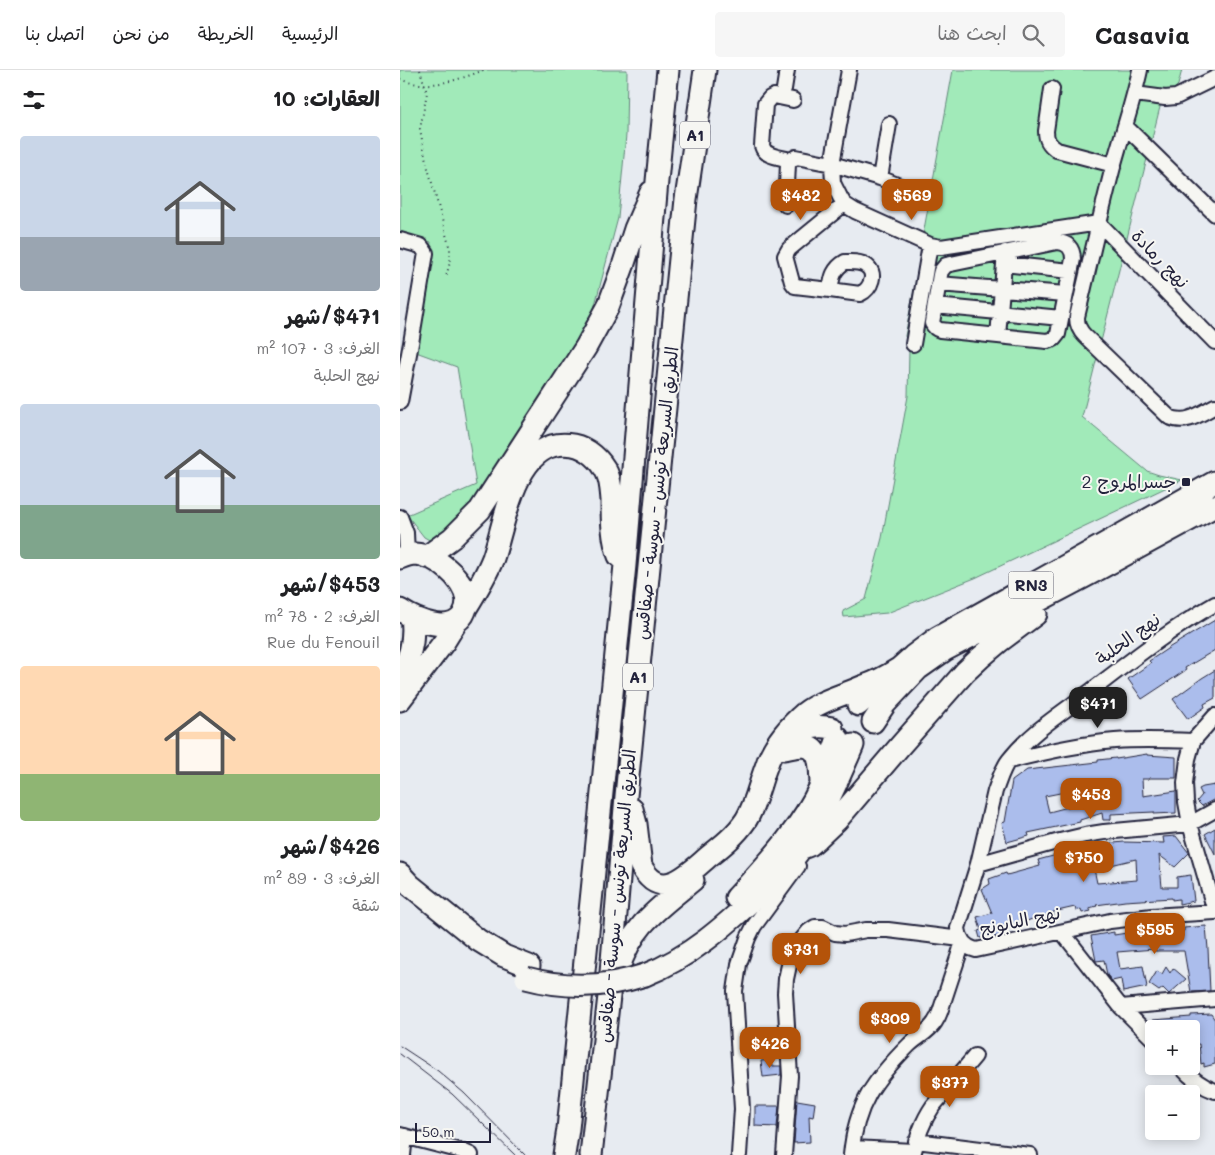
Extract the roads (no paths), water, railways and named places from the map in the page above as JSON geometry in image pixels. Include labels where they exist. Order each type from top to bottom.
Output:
[{"type":"highway","name":"الطريق السريعة تونس - سوسة - صفاقس","points":[[564,1155],[625,565],[668,70]]},
{"type":"highway","name":"الطريق السريعة تونس - سوسة - صفاقس","points":[[592,1155],[686,200],[705,70]]},
{"type":"highway","points":[[414,556],[452,538],[484,505],[597,328],[623,266],[641,212],[657,181]]},
{"type":"highway","points":[[400,700],[444,642],[475,594],[493,557],[506,512],[524,469],[542,450],[558,445],[576,446],[598,459],[610,481],[615,546],[625,565]]},
{"type":"highway","name":"RN3","points":[[1215,482],[937,638],[913,656],[858,705],[852,704],[841,707],[834,716],[841,737],[860,743],[866,740],[870,735],[872,722],[890,699],[932,658],[1215,506]]},
{"type":"highway","points":[[405,615],[426,622],[452,623],[462,615],[467,598],[457,578],[445,566],[414,556]]},
{"type":"highway","points":[[800,849],[810,845],[837,820],[925,717],[980,658],[1072,589],[1086,576]]},
{"type":"highway","points":[[400,676],[408,662],[413,635],[405,615]]},
{"type":"highway","points":[[626,796],[634,817],[640,859],[644,872],[654,881],[674,883],[731,838],[746,820],[774,748],[788,729],[801,716],[815,706],[872,683],[898,669]]},
{"type":"highway","points":[[858,705],[868,711],[872,722]]},
{"type":"highway","points":[[609,996],[622,957],[641,925],[655,911],[735,846],[753,825],[762,808],[780,757],[793,737],[805,729],[818,726],[841,737]]},
{"type":"highway","points":[[400,874],[410,885],[478,940],[528,972],[552,984],[579,986],[618,983],[646,968],[665,951],[718,914],[736,898],[792,834],[810,807],[822,784],[841,737]]},
{"type":"highway","points":[[646,968],[671,964],[683,957],[724,925],[791,862],[820,815],[841,737]]},
{"type":"highway","points":[[784,749],[804,746],[812,750],[818,756],[822,784]]},
{"type":"highway","points":[[400,892],[476,953],[502,968],[528,972]]},
{"type":"street","points":[[787,70],[789,94],[774,96],[767,100],[765,104],[762,146],[765,152],[790,160],[796,157],[832,164],[880,178],[922,195]]},
{"type":"street","points":[[850,70],[832,164],[834,182],[844,204],[855,211],[930,245],[946,247],[1057,236]]},
{"type":"street","points":[[1140,70],[1099,223],[1077,323],[1081,332],[1169,417],[1176,420],[1186,420],[1215,406]]},
{"type":"street","points":[[1135,94],[1164,98],[1176,97],[1214,81]]},
{"type":"street","points":[[1052,88],[1046,131],[1048,142],[1057,150],[1114,165]]},
{"type":"street","points":[[880,178],[889,124]]},
{"type":"street","points":[[1125,126],[1215,214]]},
{"type":"street","points":[[786,204],[790,160]]},
{"type":"street","points":[[830,290],[793,285],[785,256],[789,249],[844,204]]},
{"type":"street","points":[[1057,236],[1060,242],[1068,245],[1072,251],[1073,259],[1056,337],[1052,340],[936,329],[932,323],[938,284],[941,271],[946,265],[1005,258],[1057,236],[1099,223]]},
{"type":"street","name":"نهج رمادة","points":[[1099,223],[1215,342]]},
{"type":"street","points":[[400,240],[421,246],[426,253],[400,402]]},
{"type":"street","points":[[913,344],[930,245]]},
{"type":"street","points":[[1005,258],[1070,271]]},
{"type":"street","points":[[998,336],[1005,258]]},
{"type":"street","points":[[938,284],[1066,294]]},
{"type":"street","points":[[935,306],[1061,318]]},
{"type":"street","points":[[400,354],[411,343]]},
{"type":"street","points":[[402,522],[414,538],[414,556]]},
{"type":"street","name":"نهج الحلبة","points":[[1008,761],[1030,737],[1158,640],[1215,604]]},
{"type":"street","points":[[1215,716],[1193,741],[1188,759],[1185,783],[1190,824],[1215,912]]},
{"type":"street","points":[[1030,737],[1032,746],[1039,753]]},
{"type":"street","points":[[1008,761],[1039,753],[1116,741],[1193,741]]},
{"type":"street","name":"نهج البابونج","points":[[1008,761],[999,780],[978,864],[958,928],[962,941],[969,948],[976,950],[1110,921],[1215,912]]},
{"type":"street","points":[[978,864],[1086,835],[1190,824],[1215,810]]},
{"type":"street","points":[[739,1155],[742,1109],[735,991],[739,964],[748,938],[757,922],[818,838]]},
{"type":"street","points":[[784,1155],[790,1076],[785,993],[786,979],[791,956],[796,947],[809,931],[815,927],[823,927],[834,933],[845,934],[866,930],[882,930],[962,941],[940,1012],[935,1022],[884,1071],[872,1087],[858,1117],[851,1152],[914,1149],[1030,1155]]},
{"type":"street","points":[[1062,932],[1121,1007],[1145,1031]]},
{"type":"street","points":[[1121,1007],[1215,999]]},
{"type":"street","points":[[914,1149],[923,1122],[933,1106],[975,1056]]},
{"type":"street","points":[[1189,1075],[1204,1087],[1215,1091]]},
{"type":"street","points":[[403,1155],[403,1136],[465,1154]]},
{"type":"tram line","points":[[400,1046],[438,1071],[464,1093],[525,1155]]},
{"type":"tram line","points":[[400,1054],[452,1094],[515,1155]]},
{"type":"place","name":"جسرالمروج 2","points":[[1186,482]]}]
